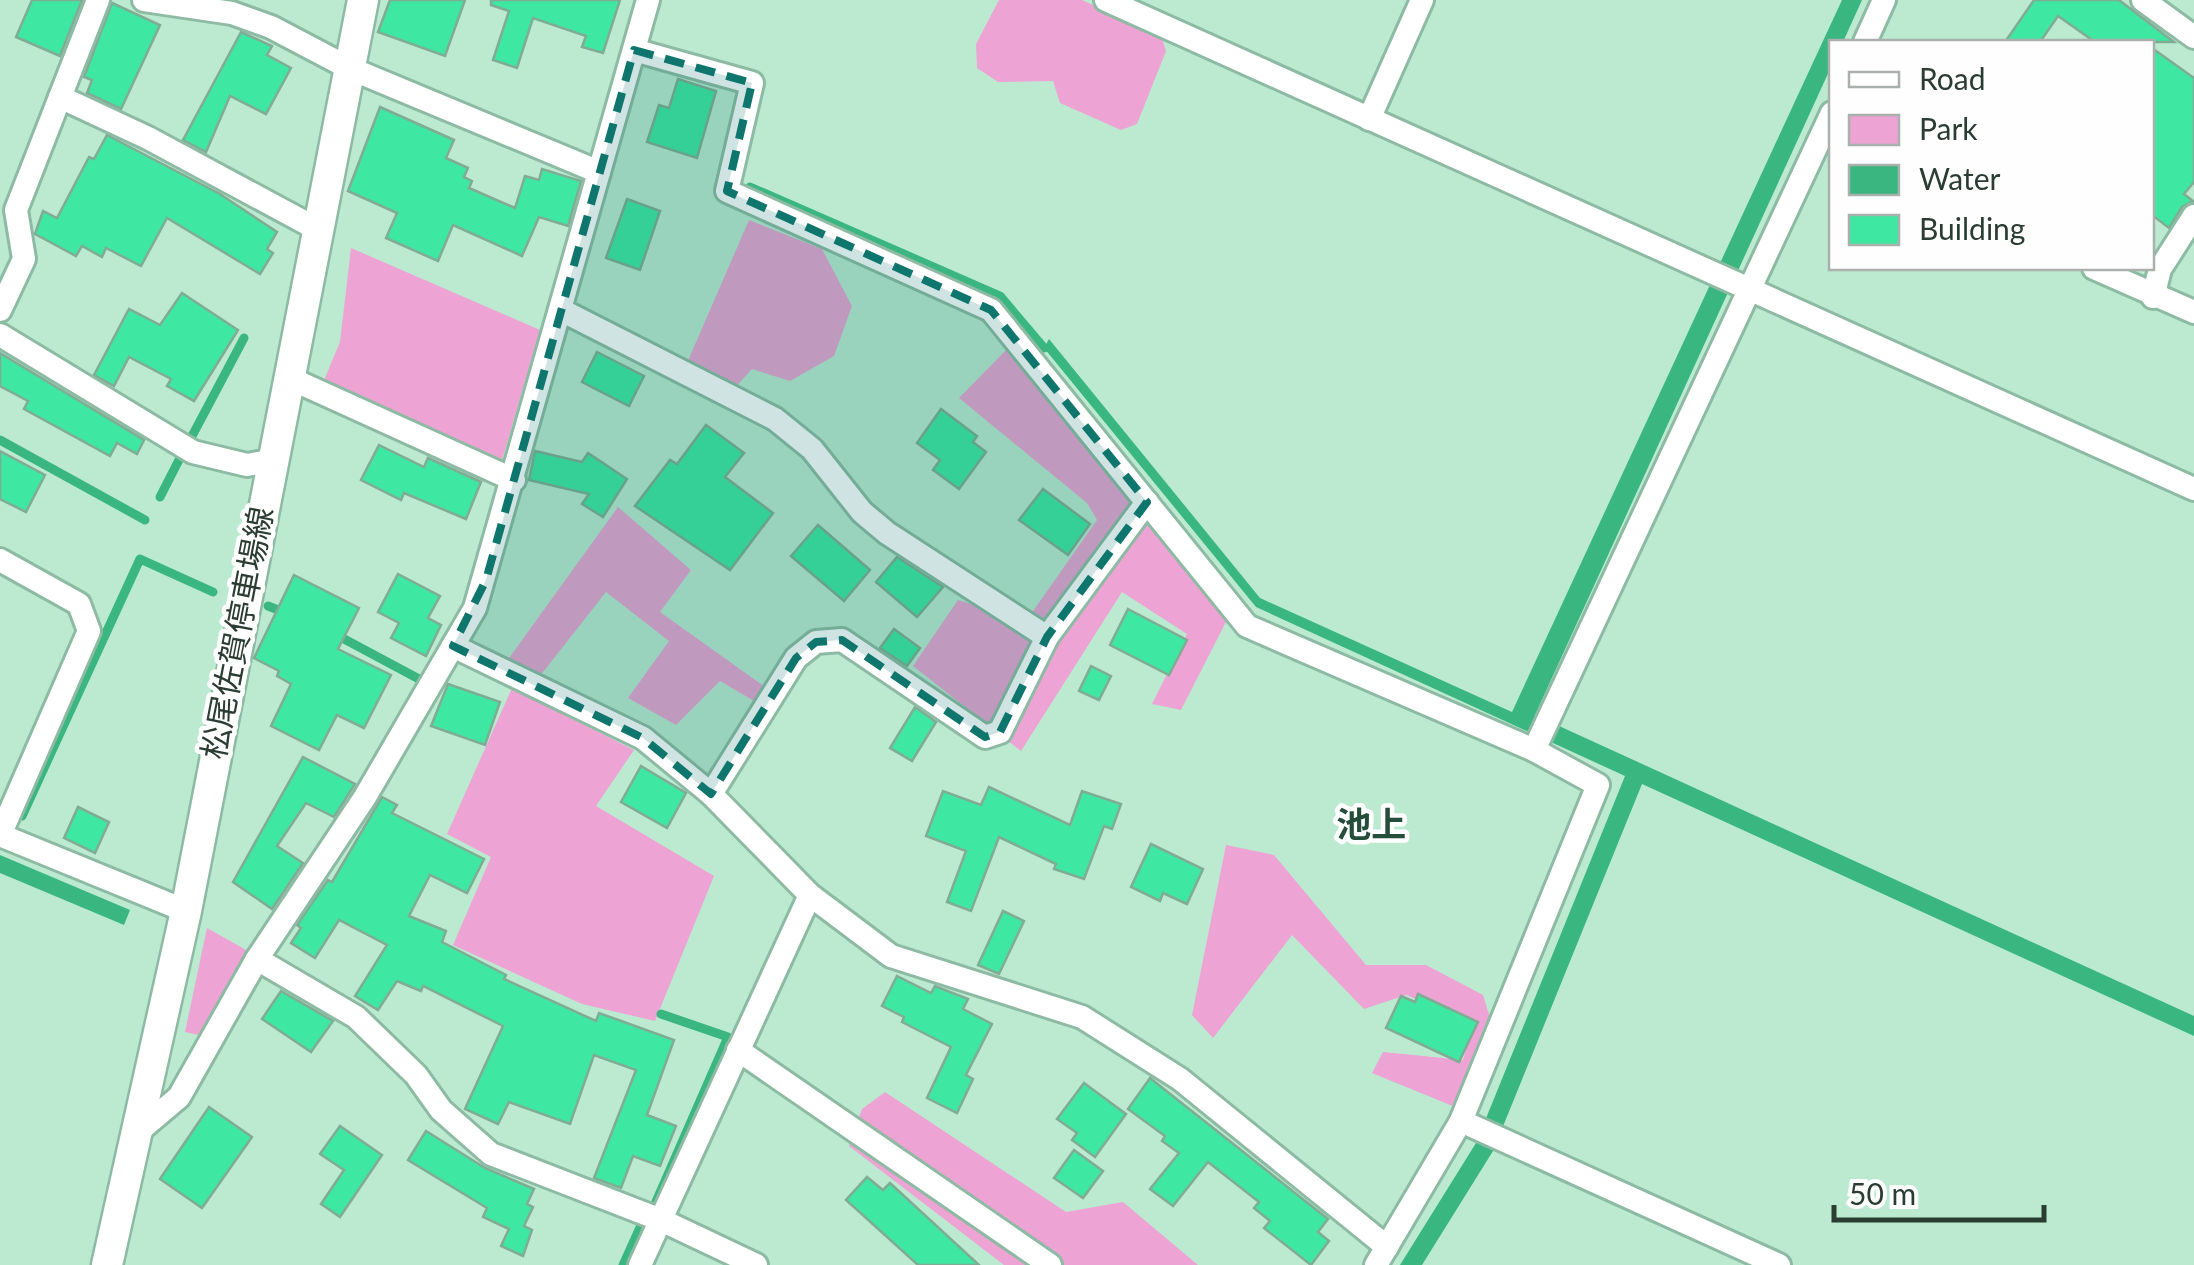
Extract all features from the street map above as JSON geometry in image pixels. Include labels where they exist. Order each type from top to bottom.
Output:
[{"type":"main road","name":"松尾佐賀停車場線","points":[[106,1265],[140,1130],[186,911],[270,462],[363,0]]},
{"type":"street","points":[[0,310],[24,260],[16,210],[98,0]]},
{"type":"street","points":[[144,0],[245,18],[349,68],[600,172]]},
{"type":"street","points":[[140,1130],[178,1097],[257,959],[365,797],[453,646],[486,580],[648,0]]},
{"type":"street","points":[[1106,0],[1156,10],[1369,119],[2194,489]]},
{"type":"street","points":[[1369,119],[1422,0]]},
{"type":"street","points":[[1865,40],[1884,0]]},
{"type":"street","points":[[2143,0],[2194,37]]},
{"type":"street","points":[[453,646],[643,738],[711,794],[810,895],[891,956],[1048,1002],[1082,1016],[1180,1078],[1382,1256],[1466,1123],[1598,785],[1534,750],[1247,626],[992,310],[726,190],[752,84],[634,50]]},
{"type":"street","points":[[60,97],[148,138],[316,229]]},
{"type":"street","points":[[1534,750],[1829,119]]},
{"type":"street","points":[[2153,296],[2160,268],[2194,216]]},
{"type":"street","points":[[2098,270],[2194,312]]},
{"type":"street","points":[[561,310],[775,420],[812,449],[862,512],[886,534],[1047,637]]},
{"type":"street","points":[[0,335],[193,452],[247,464],[270,462]]},
{"type":"street","points":[[287,377],[514,480]]},
{"type":"street","points":[[711,794],[796,658],[816,642],[842,640],[985,736],[1000,732],[1047,637],[1147,502]]},
{"type":"street","points":[[0,560],[79,604],[89,631],[0,835],[186,911]]},
{"type":"street","points":[[640,1265],[810,895]]},
{"type":"street","points":[[257,959],[356,1018],[416,1075],[441,1110],[491,1154],[660,1220],[756,1265]]},
{"type":"street","points":[[738,1050],[1050,1265]]},
{"type":"street","points":[[1466,1123],[1778,1265]]},
{"type":"highlighted area","points":[[634,50],[752,83],[727,191],[991,310],[1147,502],[1047,637],[1000,732],[985,737],[842,640],[816,642],[796,658],[711,794],[643,738],[453,646],[486,580]]},
{"type":"green space","points":[[999,0],[1082,0],[1161,35],[1166,51],[1137,124],[1121,130],[1060,103],[1053,81],[998,82],[977,68],[976,44]]},
{"type":"green space","points":[[749,220],[822,249],[852,306],[834,356],[790,381],[752,369],[732,391],[687,363]]},
{"type":"green space","points":[[351,248],[540,330],[500,467],[322,385],[340,342]]},
{"type":"green space","points":[[1008,348],[1227,620],[1181,710],[1152,704],[1187,634],[1122,592],[1021,751],[913,666],[958,600],[1026,621],[1097,520],[1087,503],[959,398]]},
{"type":"green space","points":[[618,507],[691,570],[660,612],[768,689],[759,704],[720,681],[676,725],[628,698],[669,641],[606,592],[540,676],[507,661]]},
{"type":"green space","points":[[512,688],[634,750],[596,806],[714,876],[655,1021],[582,1004],[453,945],[491,857],[447,834]]},
{"type":"green space","points":[[1226,845],[1274,855],[1366,965],[1426,965],[1483,995],[1491,1021],[1455,1107],[1372,1073],[1383,1052],[1463,1060],[1474,1022],[1406,995],[1364,1009],[1292,935],[1213,1038],[1192,1015]]},
{"type":"green space","points":[[207,928],[248,951],[203,1036],[185,1032]]},
{"type":"green space","points":[[885,1092],[1066,1212],[1123,1202],[1198,1265],[1004,1265],[849,1146],[862,1109]]},
{"type":"water","points":[[1842,0],[1862,0],[1844,40],[1829,40],[1829,71],[1535,715],[2194,1016],[2194,1036],[1642,784],[1493,1151],[1422,1265],[1400,1265],[1476,1143],[1625,776],[1256,607],[1044,348],[1049,339],[1260,598],[1512,712]]},
{"type":"water","points":[[0,855],[130,910],[124,925],[0,873]]},
{"type":"building","points":[[32,0],[82,0],[60,56],[16,37]]},
{"type":"building","points":[[390,0],[465,0],[445,56],[378,32]]},
{"type":"building","points":[[491,0],[620,0],[603,53],[582,47],[586,36],[533,18],[517,68],[493,60],[509,11],[491,5]]},
{"type":"building","points":[[2034,0],[2119,0],[2174,42],[2092,40],[2058,16],[2041,40],[2006,40]]},
{"type":"building","points":[[112,3],[160,25],[121,109],[87,93],[92,80],[84,77]]},
{"type":"building","points":[[241,32],[272,46],[267,55],[291,68],[266,114],[230,96],[206,152],[183,140]]},
{"type":"building","points":[[2154,49],[2194,78],[2194,182],[2184,194],[2193,201],[2182,207],[2169,228],[2154,217]]},
{"type":"building","points":[[678,79],[716,91],[697,158],[647,142],[659,105],[669,108]]},
{"type":"building","points":[[380,107],[454,140],[446,158],[468,168],[464,177],[472,181],[469,188],[515,208],[525,176],[539,180],[542,169],[581,181],[568,226],[539,217],[522,256],[453,225],[438,261],[386,238],[397,213],[348,191]]},
{"type":"building","points":[[107,135],[220,194],[277,232],[267,249],[273,253],[260,274],[167,218],[141,266],[106,248],[102,257],[82,246],[76,256],[35,234],[43,211],[57,218],[89,157],[94,159]]},
{"type":"building","points":[[627,199],[660,211],[640,270],[606,258]]},
{"type":"building","points":[[182,293],[238,330],[194,401],[167,386],[171,379],[129,357],[114,386],[94,375],[129,309],[160,325]]},
{"type":"building","points":[[597,352],[644,376],[629,406],[582,382]]},
{"type":"building","points":[[0,353],[144,440],[137,454],[117,443],[110,456],[24,409],[28,401],[0,386]]},
{"type":"building","points":[[941,409],[977,436],[973,442],[986,452],[959,489],[933,470],[940,460],[917,443]]},
{"type":"building","points":[[706,425],[744,453],[725,477],[773,513],[730,570],[635,506],[670,460],[677,464]]},
{"type":"building","points":[[379,445],[424,467],[428,458],[481,482],[466,519],[404,493],[401,500],[361,480]]},
{"type":"building","points":[[0,451],[45,475],[26,512],[0,499]]},
{"type":"building","points":[[535,451],[582,462],[588,453],[627,479],[603,517],[582,504],[589,494],[529,480]]},
{"type":"building","points":[[1043,489],[1090,524],[1068,555],[1019,520]]},
{"type":"building","points":[[818,525],[870,570],[844,601],[791,556]]},
{"type":"building","points":[[897,557],[943,587],[917,617],[876,582]]},
{"type":"building","points":[[398,574],[440,596],[428,618],[441,625],[426,656],[391,638],[399,623],[378,612]]},
{"type":"building","points":[[294,575],[359,608],[338,649],[391,675],[364,728],[337,715],[319,750],[271,726],[291,684],[277,676],[279,671],[254,658]]},
{"type":"building","points":[[1128,609],[1187,640],[1169,675],[1110,645]]},
{"type":"building","points":[[894,629],[920,648],[907,666],[880,648]]},
{"type":"building","points":[[1091,666],[1111,676],[1099,700],[1079,691]]},
{"type":"building","points":[[448,684],[500,702],[485,745],[431,726]]},
{"type":"building","points":[[915,707],[936,722],[912,761],[890,748]]},
{"type":"building","points":[[303,757],[355,784],[334,817],[306,803],[277,846],[303,863],[272,909],[233,882]]},
{"type":"building","points":[[641,766],[686,793],[667,828],[621,802]]},
{"type":"building","points":[[989,787],[1070,825],[1082,791],[1121,804],[1112,829],[1104,826],[1084,879],[1054,869],[1056,864],[999,837],[971,911],[947,902],[966,851],[926,836],[943,791],[981,805]]},
{"type":"building","points":[[382,797],[397,805],[392,813],[484,859],[467,893],[430,875],[409,916],[446,931],[442,942],[506,975],[504,979],[596,1021],[599,1013],[674,1040],[647,1115],[676,1126],[660,1166],[633,1156],[621,1188],[594,1178],[636,1070],[594,1055],[570,1124],[509,1102],[498,1124],[465,1109],[503,1026],[423,986],[421,991],[397,981],[378,1010],[355,996],[387,945],[339,920],[315,958],[291,943],[301,928],[297,925],[328,880],[332,882]]},
{"type":"building","points":[[78,807],[109,822],[95,853],[64,838]]},
{"type":"building","points":[[1151,844],[1203,869],[1187,904],[1163,893],[1160,901],[1131,887]]},
{"type":"building","points":[[1003,911],[1024,921],[999,974],[978,965]]},
{"type":"building","points":[[897,976],[931,993],[935,986],[968,999],[963,1009],[992,1024],[966,1075],[973,1079],[957,1113],[927,1098],[951,1047],[902,1022],[904,1017],[882,1006]]},
{"type":"building","points":[[281,991],[333,1021],[311,1052],[262,1019]]},
{"type":"building","points":[[1418,994],[1478,1022],[1459,1062],[1386,1028],[1401,996],[1415,1002]]},
{"type":"building","points":[[1150,1078],[1328,1219],[1318,1232],[1329,1241],[1311,1265],[1264,1228],[1270,1221],[1254,1208],[1259,1202],[1208,1162],[1173,1206],[1150,1189],[1179,1153],[1162,1141],[1165,1136],[1128,1109]]},
{"type":"building","points":[[1084,1083],[1126,1114],[1095,1157],[1072,1140],[1077,1133],[1057,1119]]},
{"type":"building","points":[[209,1107],[252,1137],[202,1208],[160,1179]]},
{"type":"building","points":[[340,1126],[382,1155],[340,1217],[321,1204],[344,1170],[320,1154]]},
{"type":"building","points":[[426,1131],[485,1168],[534,1189],[527,1204],[533,1207],[524,1226],[532,1230],[523,1256],[501,1246],[509,1229],[483,1217],[487,1208],[408,1160]]},
{"type":"building","points":[[1074,1150],[1103,1171],[1083,1198],[1054,1178]]},
{"type":"building","points":[[867,1177],[883,1190],[890,1183],[979,1265],[918,1265],[846,1200]]},
{"type":"waterway","points":[[750,187],[1000,296],[1044,348]]},
{"type":"waterway","points":[[191,438],[244,338]]},
{"type":"waterway","points":[[0,440],[145,520]]},
{"type":"waterway","points":[[160,497],[181,456]]},
{"type":"waterway","points":[[22,816],[140,559],[213,592]]},
{"type":"waterway","points":[[268,606],[286,613]]},
{"type":"waterway","points":[[333,633],[419,679]]},
{"type":"waterway","points":[[655,1204],[728,1037],[661,1014]]},
{"type":"waterway","points":[[623,1265],[642,1223]]},
{"type":"district","name":"池上","points":[[1371,825]]}]
